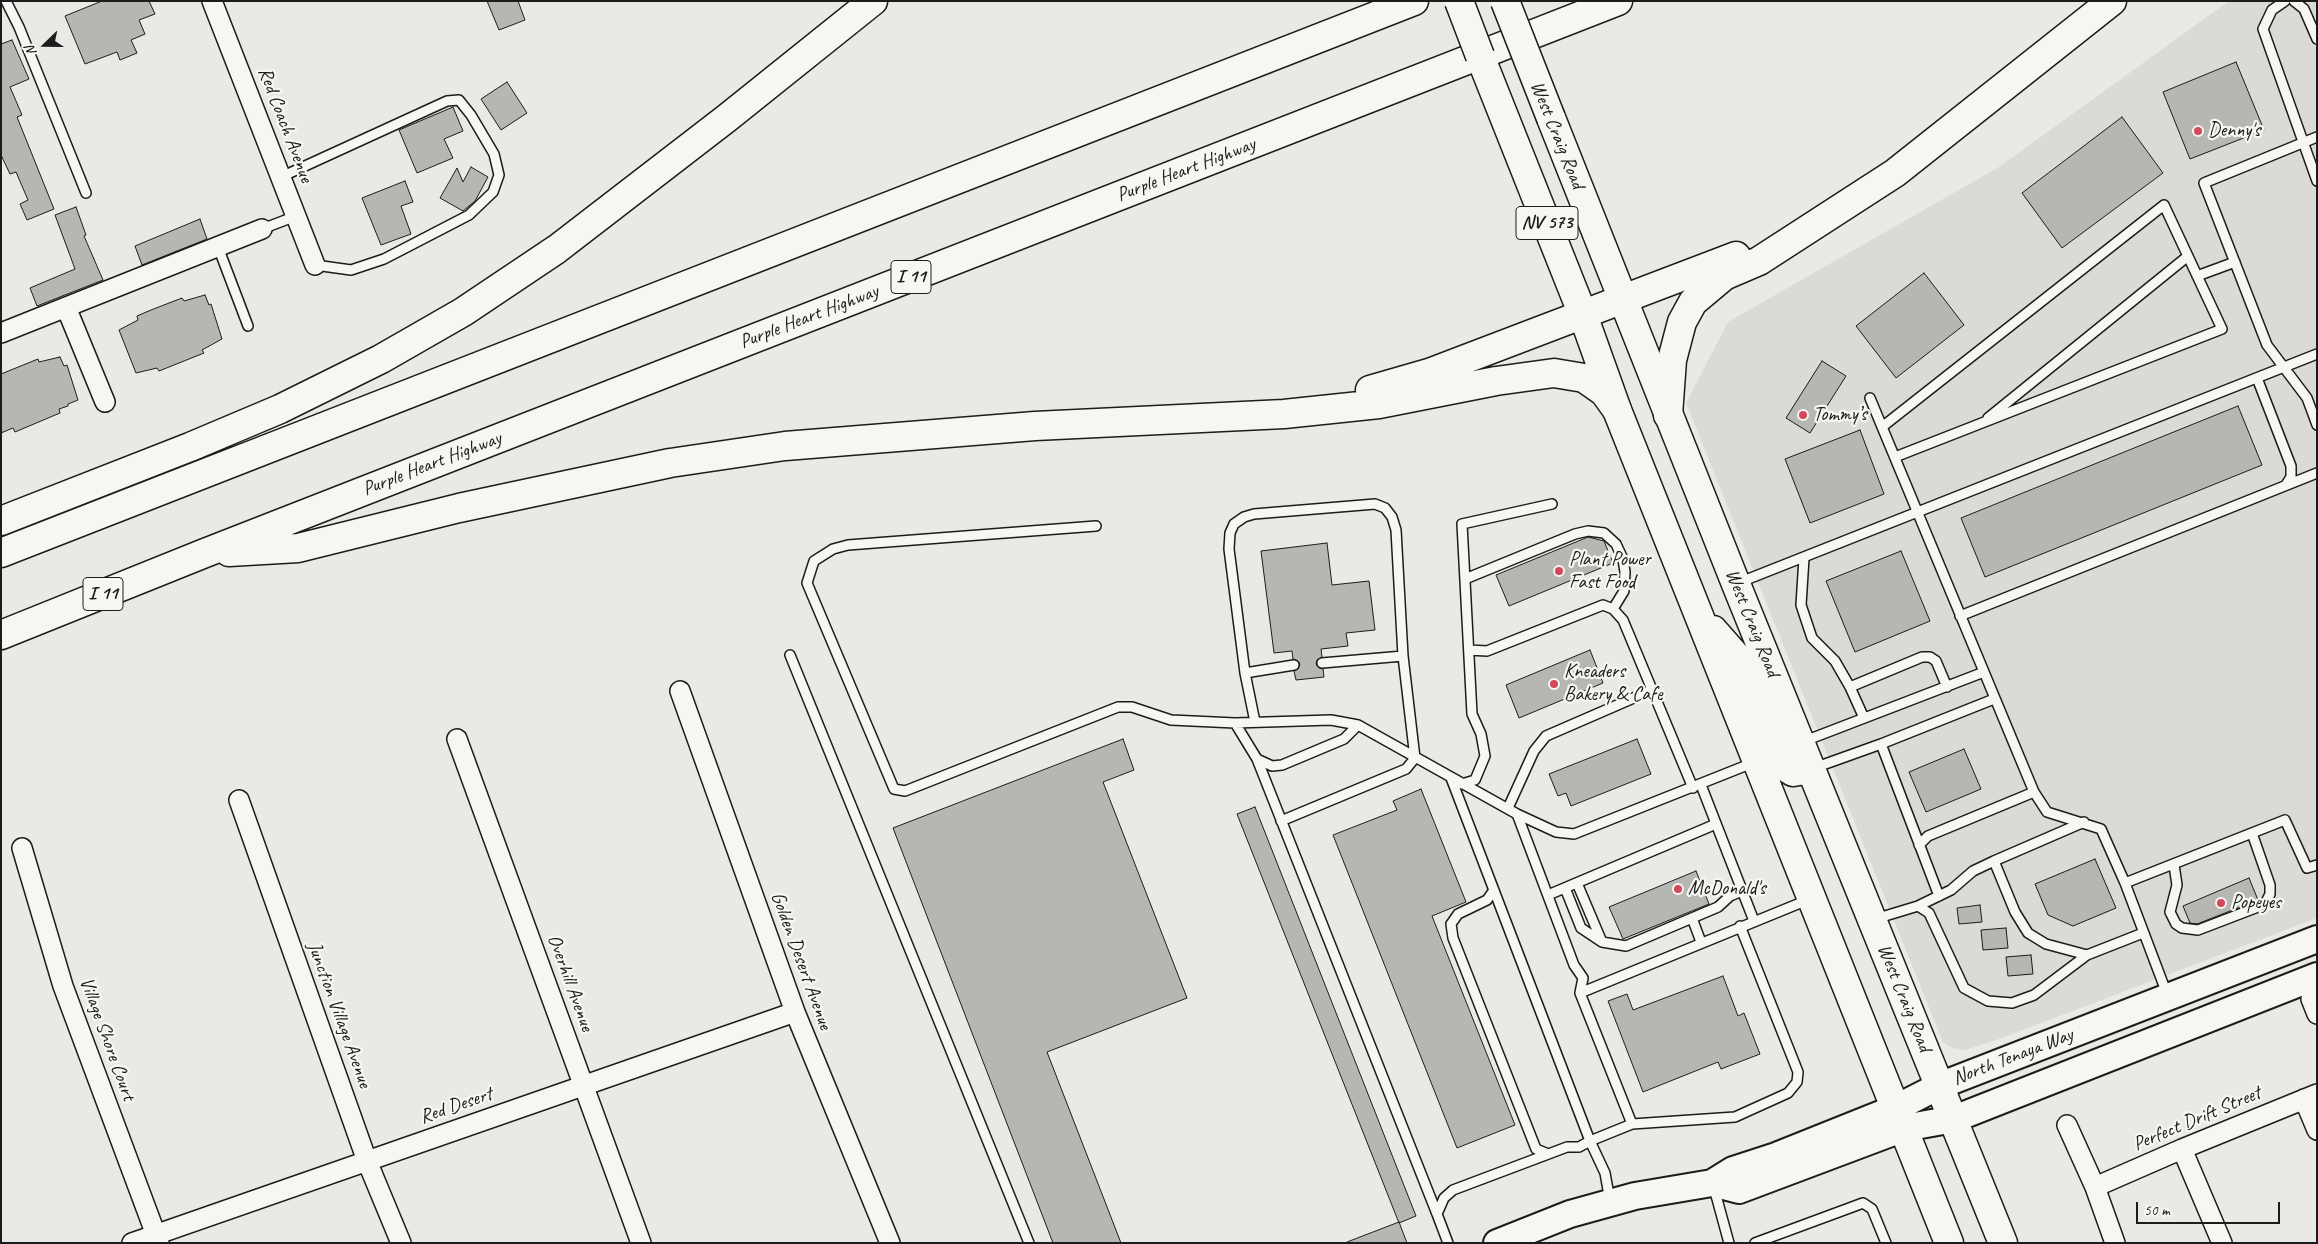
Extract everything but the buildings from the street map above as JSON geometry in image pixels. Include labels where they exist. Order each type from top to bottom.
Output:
[{"type":"main road","points":[[1,520],[190,447],[280,409],[381,359],[463,312],[556,249],[727,118],[873,1]]},
{"type":"main road","points":[[1,553],[1414,1]]},
{"type":"main road","name":"West Craig Road","points":[[1459,1],[1583,315],[1617,410],[1949,1243]]},
{"type":"main road","name":"West Craig Road","points":[[1505,1],[1668,416],[2003,1243]]},
{"type":"main road","name":"Purple Heart Highway","points":[[1,635],[205,553],[1618,1]]},
{"type":"main road","points":[[1668,416],[1672,360],[1682,322],[1693,302],[1724,276],[1759,261],[1895,173],[2112,1]]},
{"type":"main road","points":[[1284,414],[1429,373],[1810,228]]},
{"type":"main road","points":[[205,553],[298,548],[459,508],[660,465],[785,446],[1035,426],[1284,414],[1379,404],[1496,381],[1562,373],[1584,378],[1604,392],[1617,410]]},
{"type":"main road","points":[[1698,612],[1742,663],[1776,751],[1785,767],[1793,772],[1811,769]]},
{"type":"main road","name":"North Tenaya Way","points":[[1900,1118],[1939,1086],[2317,939]]},
{"type":"main road","name":"North Tenaya Way","points":[[1497,1243],[1570,1214],[1610,1202],[1712,1184],[1733,1170],[1900,1118],[1954,1119],[2317,977]]},
{"type":"street","name":"Red Coach Avenue","points":[[212,1],[315,265]]},
{"type":"street","points":[[1,333],[262,229]]},
{"type":"street","points":[[66,307],[105,402]]},
{"type":"street","name":"Golden Desert Avenue","points":[[680,691],[795,1012],[890,1243]]},
{"type":"street","name":"Overhill Avenue","points":[[457,739],[641,1243]]},
{"type":"street","name":"Junction Village Avenue","points":[[239,800],[367,1161],[401,1243]]},
{"type":"street","name":"Village Shore Court","points":[[22,848],[63,986],[158,1239]]},
{"type":"street","points":[[2317,977],[2311,999],[2317,1014]]},
{"type":"street","name":"Red Desert","points":[[132,1243],[158,1239],[367,1161],[795,1012]]},
{"type":"street","points":[[2310,1097],[2317,1130]]},
{"type":"street","name":"Perfect Drift Street","points":[[2095,1187],[2310,1097]]},
{"type":"street","points":[[2067,1125],[2095,1187],[2115,1243]]},
{"type":"street","points":[[2182,1149],[2222,1243]]},
{"type":"lane","points":[[6,1],[19,27],[86,193]]},
{"type":"lane","points":[[2285,1],[2272,10],[2262,29],[2302,144],[2317,181]]},
{"type":"lane","points":[[2294,1],[2304,9],[2317,39]]},
{"type":"lane","points":[[281,177],[447,101],[459,100],[471,115],[494,154],[499,175],[493,192],[469,215],[384,258],[350,270],[315,265]]},
{"type":"lane","points":[[2317,138],[2204,182],[2267,345],[2307,398],[2317,425]]},
{"type":"lane","points":[[1882,426],[2164,205],[2222,329],[1895,457]]},
{"type":"lane","points":[[262,229],[296,216]]},
{"type":"lane","points":[[218,248],[248,326]]},
{"type":"lane","points":[[1981,423],[2188,256]]},
{"type":"lane","points":[[2197,276],[2235,262]]},
{"type":"lane","points":[[1736,584],[2317,354]]},
{"type":"lane","points":[[2257,378],[2291,466],[2291,477],[2285,485]]},
{"type":"lane","points":[[1870,398],[2034,792],[2047,812],[2084,822],[2101,830],[2126,883],[2168,996]]},
{"type":"lane","points":[[1960,616],[2317,473]]},
{"type":"lane","points":[[1255,722],[1245,673],[1229,548],[1230,533],[1234,524],[1244,517],[1254,514],[1375,504],[1385,508],[1392,517],[1396,530],[1403,656],[1415,758],[1406,769],[1281,821]]},
{"type":"lane","points":[[1462,784],[1474,780],[1485,756],[1481,734],[1472,714],[1462,524],[1552,504]]},
{"type":"lane","points":[[1096,526],[848,545],[833,549],[814,561],[807,583],[894,789],[905,791],[1118,707],[1132,707],[1172,720],[1235,723],[1331,720],[1358,725],[1517,814],[1556,832],[1574,834],[1758,761]]},
{"type":"lane","points":[[1465,580],[1575,534],[1588,531],[1604,533],[1616,544],[1623,558],[1625,572],[1624,591],[1613,609]]},
{"type":"lane","points":[[1804,558],[1801,605],[1812,638],[1835,661],[1850,687],[1864,718]]},
{"type":"lane","points":[[1469,650],[1487,651],[1602,605],[1613,609],[1623,620],[1652,690],[1716,824],[1754,921]]},
{"type":"lane","points":[[790,655],[1029,1243]]},
{"type":"lane","points":[[1322,663],[1403,656]]},
{"type":"lane","points":[[1850,687],[1922,657],[1930,657],[1936,661],[1947,687]]},
{"type":"lane","points":[[1245,673],[1294,665]]},
{"type":"lane","points":[[1800,742],[1984,672]]},
{"type":"lane","points":[[1508,808],[1534,751],[1546,736],[1652,690]]},
{"type":"lane","points":[[1811,769],[1881,744],[1994,698]]},
{"type":"lane","points":[[1235,723],[1257,759],[1448,1243]]},
{"type":"lane","points":[[1257,759],[1272,766],[1282,765],[1344,739],[1358,725]]},
{"type":"lane","points":[[1881,744],[1939,896]]},
{"type":"lane","points":[[1451,778],[1590,1141],[1605,1173],[1610,1202]]},
{"type":"lane","points":[[1919,845],[1928,836],[2034,792]]},
{"type":"lane","points":[[1517,814],[1574,965],[1583,978],[1580,993],[1632,1124]]},
{"type":"lane","points":[[2126,883],[2285,820],[2307,868],[2317,865]]},
{"type":"lane","points":[[1872,919],[1918,906],[1951,890],[1973,871],[2084,822]]},
{"type":"lane","points":[[1548,895],[1716,824]]},
{"type":"lane","points":[[2174,865],[2177,885],[2170,912],[2172,918],[2182,928],[2198,930],[2258,907],[2266,902],[2270,894],[2270,885],[2252,833]]},
{"type":"lane","points":[[1994,861],[2015,912],[2028,933],[2046,944],[2087,955]]},
{"type":"lane","points":[[1578,883],[1602,942]]},
{"type":"lane","points":[[1565,888],[1581,928],[1602,942],[1626,946],[1718,907],[1730,896],[1742,891]]},
{"type":"lane","points":[[1494,890],[1487,900],[1458,914],[1451,924],[1452,938],[1536,1149],[1548,1154]]},
{"type":"lane","points":[[1580,993],[1812,898]]},
{"type":"lane","points":[[1918,906],[1929,913],[1964,988],[1988,1001],[2012,1003],[2034,995],[2087,955],[2143,933]]},
{"type":"lane","points":[[1692,918],[1701,942]]},
{"type":"lane","points":[[1437,1214],[1444,1198],[1453,1190],[1567,1147],[1578,1147],[1632,1124],[1735,1117],[1788,1093],[1796,1082],[1798,1072],[1740,926]]},
{"type":"lane","points":[[1712,1184],[1730,1243]]},
{"type":"lane","points":[[1755,1243],[1863,1203],[1872,1209],[1886,1243]]},
{"type":"shaded area","points":[[2229,1],[2317,1],[2317,918],[1999,1039],[1965,1050],[1952,1048],[1943,1042],[1686,403],[1728,322],[1999,167]]},
{"type":"place","name":"Denny's","points":[[2198,131]]},
{"type":"place","name":"Tommy’s","points":[[1803,415]]},
{"type":"place","name":"Plant Power Fast Food","points":[[1559,571]]},
{"type":"place","name":"Kneaders Bakery & Cafe","points":[[1554,684]]},
{"type":"place","name":"McDonald's","points":[[1678,889]]},
{"type":"place","name":"Popeyes","points":[[2221,903]]}]
